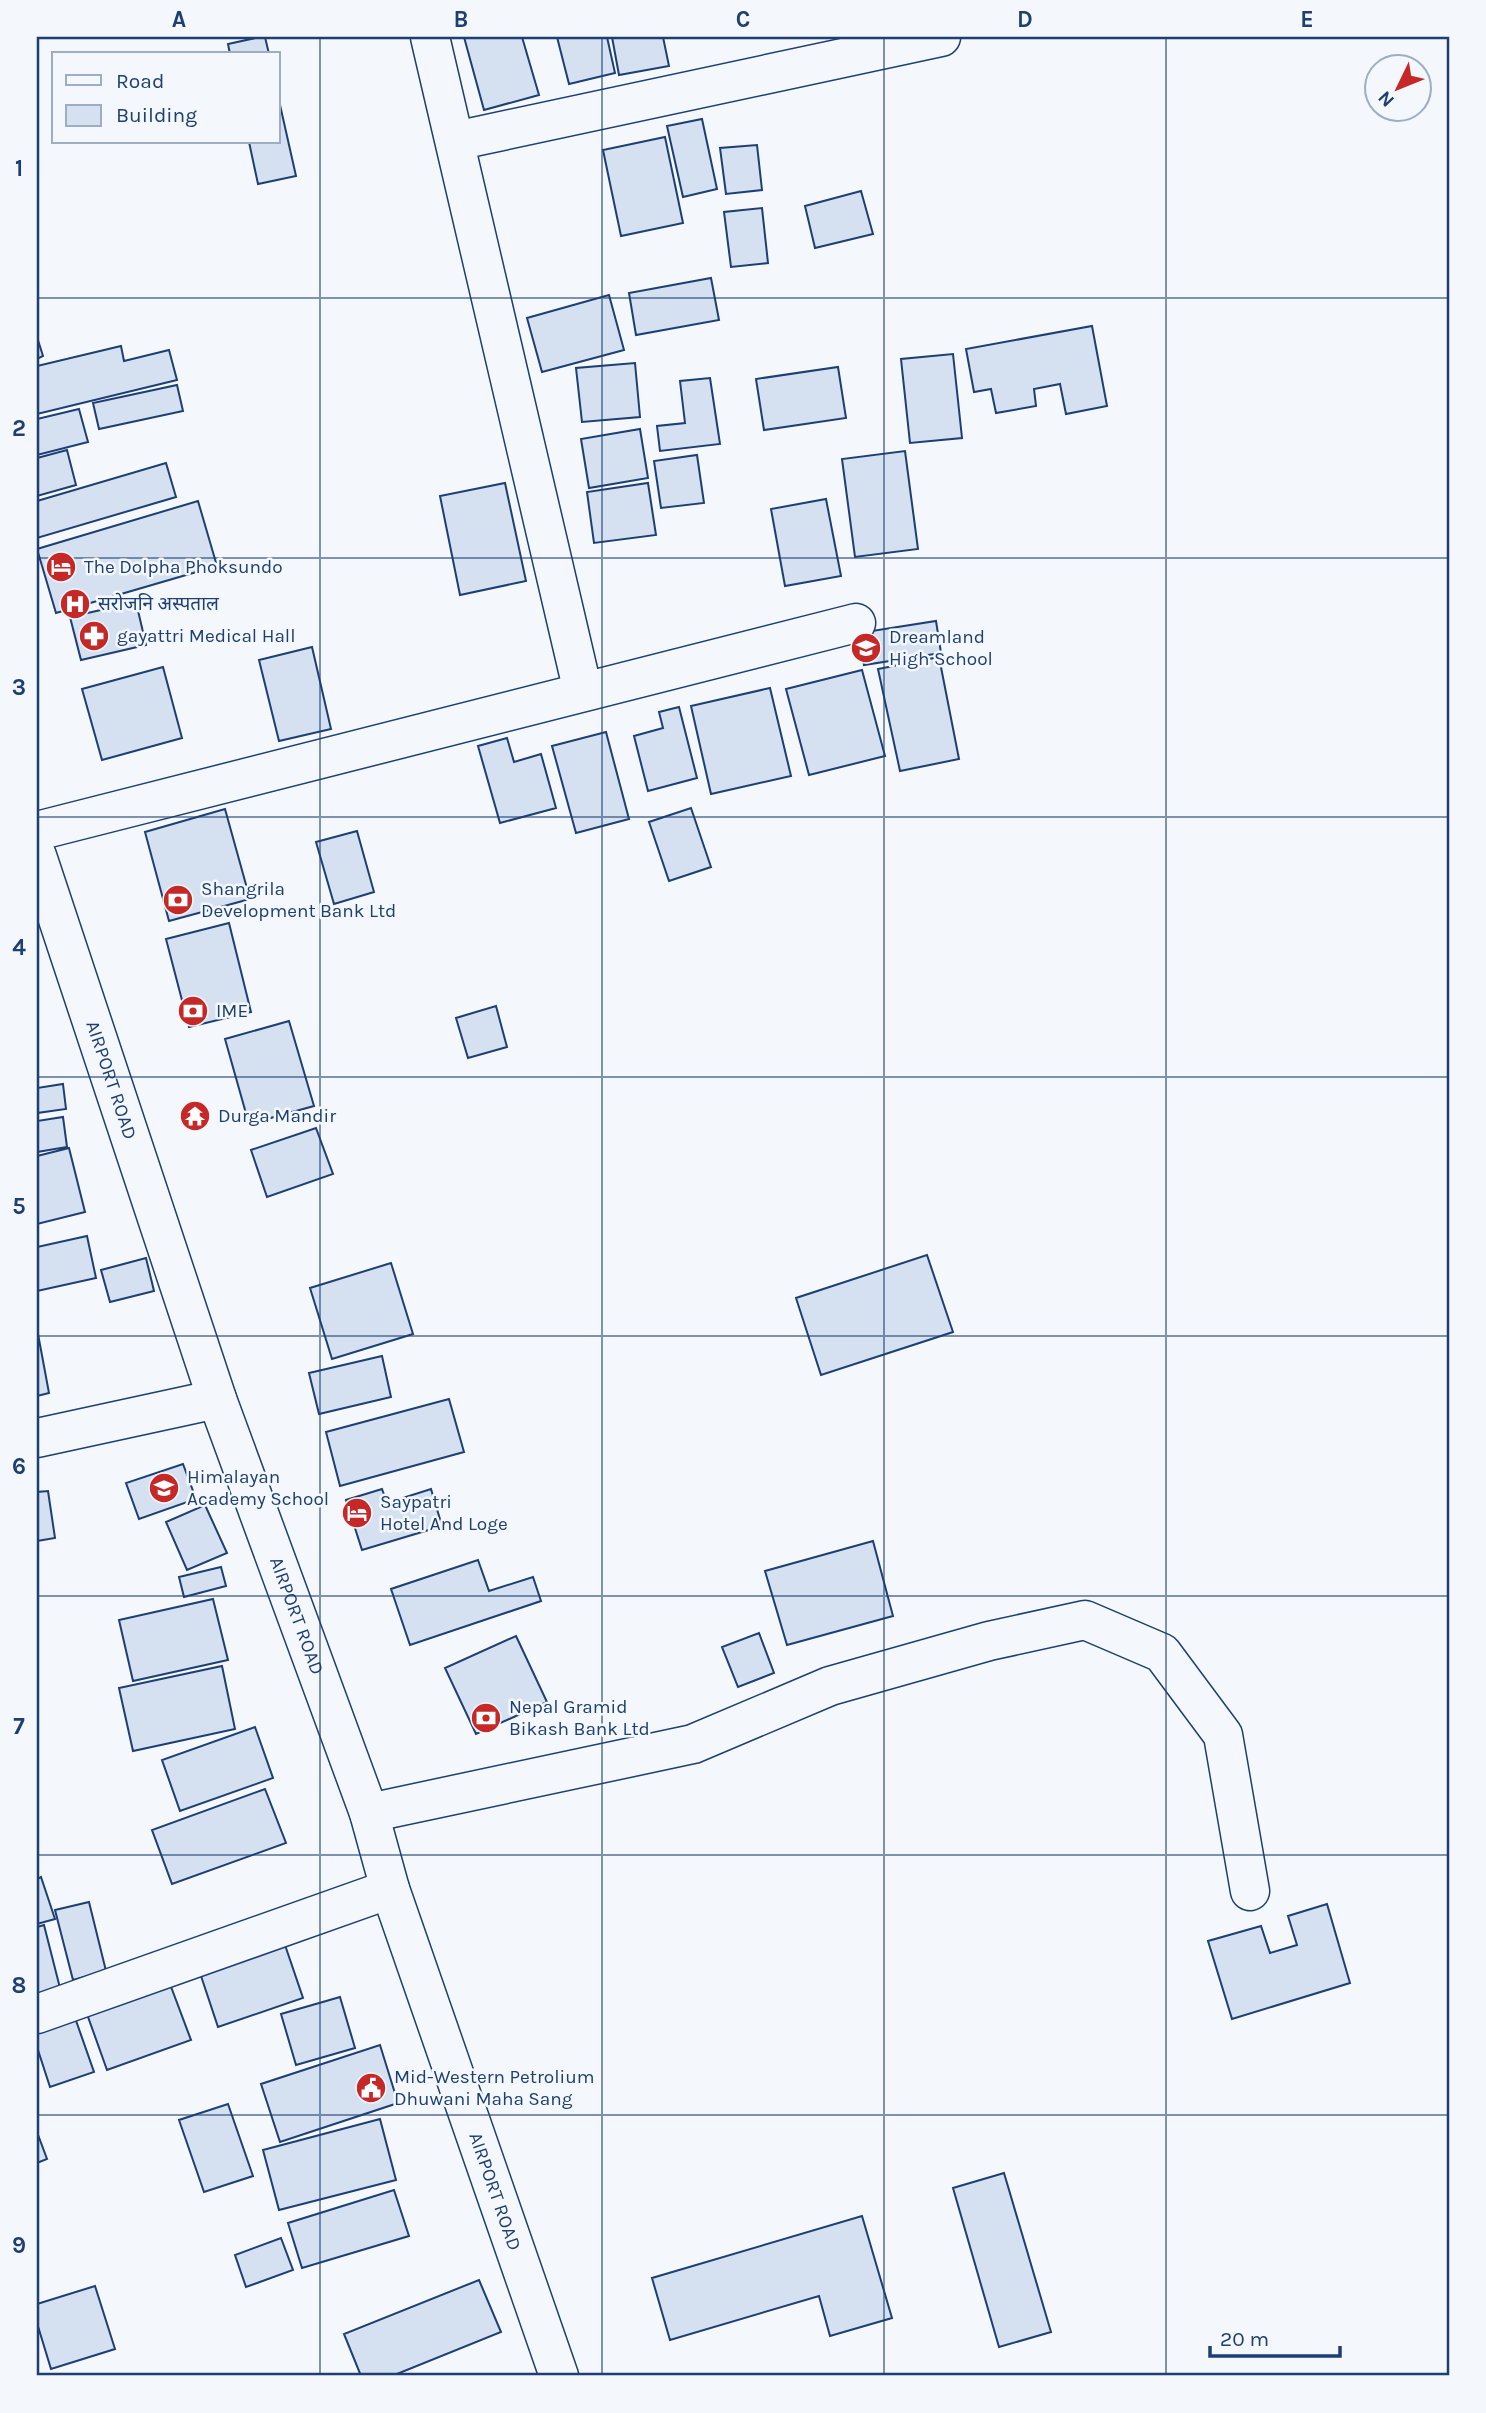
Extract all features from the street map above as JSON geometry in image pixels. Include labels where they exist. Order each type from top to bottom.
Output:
[{"type":"street","points":[[430,37],[583,692]]},
{"type":"street","points":[[455,141],[941,37]]},
{"type":"street","points":[[37,831],[856,623]]},
{"type":"street","name":"AIRPORT ROAD","points":[[37,856],[217,1399],[369,1813],[390,1889],[559,2376]]},
{"type":"street","points":[[37,1438],[217,1399]]},
{"type":"street","points":[[369,1813],[693,1744],[830,1686],[989,1641],[1086,1620],[1163,1653],[1223,1735],[1250,1891]]},
{"type":"street","points":[[37,2014],[390,1889]]},
{"type":"building","points":[[265,37],[269,52],[230,52],[228,44]]},
{"type":"building","points":[[464,37],[522,37],[539,95],[484,110]]},
{"type":"building","points":[[557,37],[607,37],[615,73],[569,84]]},
{"type":"building","points":[[612,37],[663,37],[669,66],[619,75]]},
{"type":"building","points":[[280,105],[296,176],[258,184],[249,144],[280,144]]},
{"type":"building","points":[[702,119],[717,189],[683,197],[667,126]]},
{"type":"building","points":[[665,137],[683,223],[621,236],[603,150]]},
{"type":"building","points":[[757,145],[762,190],[726,194],[720,148]]},
{"type":"building","points":[[861,191],[873,234],[815,248],[805,206]]},
{"type":"building","points":[[762,208],[768,263],[731,267],[724,212]]},
{"type":"building","points":[[711,278],[719,320],[636,335],[629,293]]},
{"type":"building","points":[[609,295],[624,350],[542,372],[527,318]]},
{"type":"building","points":[[1092,326],[1107,406],[1066,414],[1060,384],[1034,389],[1036,406],[996,413],[991,389],[974,392],[966,349]]},
{"type":"building","points":[[37,337],[43,356],[37,359]]},
{"type":"building","points":[[121,346],[124,361],[169,350],[177,380],[37,414],[37,366]]},
{"type":"building","points":[[953,354],[962,438],[910,443],[901,359]]},
{"type":"building","points":[[635,363],[640,417],[582,422],[576,368]]},
{"type":"building","points":[[838,367],[846,418],[764,430],[756,379]]},
{"type":"building","points":[[710,378],[720,444],[660,451],[657,426],[685,423],[680,381]]},
{"type":"building","points":[[177,385],[183,411],[99,429],[93,403]]},
{"type":"building","points":[[79,409],[88,442],[37,455],[37,419]]},
{"type":"building","points":[[640,429],[648,478],[589,488],[581,439]]},
{"type":"building","points":[[67,450],[76,485],[37,496],[37,458]]},
{"type":"building","points":[[905,451],[918,549],[855,557],[842,459]]},
{"type":"building","points":[[697,455],[704,503],[661,508],[654,461]]},
{"type":"building","points":[[166,463],[176,497],[37,538],[37,501]]},
{"type":"building","points":[[505,483],[526,581],[460,595],[440,496]]},
{"type":"building","points":[[648,483],[656,535],[594,543],[587,492]]},
{"type":"building","points":[[826,499],[841,576],[785,586],[771,509]]},
{"type":"building","points":[[198,501],[217,566],[56,613],[37,549]]},
{"type":"building","points":[[136,602],[146,645],[81,660],[70,617]]},
{"type":"building","points":[[936,621],[941,653],[864,665],[859,633]]},
{"type":"building","points":[[312,647],[331,729],[279,741],[259,660]]},
{"type":"building","points":[[939,657],[959,759],[900,771],[878,669]]},
{"type":"building","points":[[163,667],[182,738],[102,760],[82,689]]},
{"type":"building","points":[[862,670],[885,756],[809,775],[786,689]]},
{"type":"building","points":[[770,688],[791,776],[711,794],[691,706]]},
{"type":"building","points":[[679,707],[697,778],[648,791],[634,736],[663,728],[659,712]]},
{"type":"building","points":[[606,732],[629,819],[576,833],[552,746]]},
{"type":"building","points":[[507,738],[514,762],[541,754],[556,808],[500,823],[478,746]]},
{"type":"building","points":[[691,808],[711,867],[669,881],[649,822]]},
{"type":"building","points":[[225,809],[250,899],[169,921],[145,832]]},
{"type":"building","points":[[357,831],[374,892],[334,904],[316,842]]},
{"type":"building","points":[[229,923],[251,1012],[189,1027],[166,939]]},
{"type":"building","points":[[496,1006],[507,1047],[468,1058],[456,1018]]},
{"type":"building","points":[[289,1021],[314,1106],[249,1124],[225,1039]]},
{"type":"building","points":[[63,1084],[66,1109],[37,1113],[37,1088]]},
{"type":"building","points":[[63,1117],[67,1147],[37,1152],[37,1121]]},
{"type":"building","points":[[316,1128],[333,1174],[267,1197],[251,1150]]},
{"type":"building","points":[[69,1148],[85,1212],[37,1224],[37,1156]]},
{"type":"building","points":[[87,1236],[96,1278],[37,1291],[37,1247]]},
{"type":"building","points":[[927,1255],[953,1332],[821,1375],[796,1298]]},
{"type":"building","points":[[146,1258],[154,1291],[110,1302],[101,1270]]},
{"type":"building","points":[[391,1263],[413,1334],[332,1359],[310,1288]]},
{"type":"building","points":[[37,1334],[49,1393],[37,1396]]},
{"type":"building","points":[[382,1356],[391,1397],[319,1414],[309,1373]]},
{"type":"building","points":[[449,1399],[464,1452],[340,1486],[326,1432]]},
{"type":"building","points":[[183,1464],[196,1499],[139,1519],[126,1483]]},
{"type":"building","points":[[382,1489],[387,1503],[431,1489],[442,1526],[362,1550],[346,1500]]},
{"type":"building","points":[[48,1491],[55,1538],[37,1541],[37,1492]]},
{"type":"building","points":[[205,1505],[227,1553],[187,1570],[166,1522]]},
{"type":"building","points":[[873,1541],[893,1616],[787,1645],[765,1571]]},
{"type":"building","points":[[478,1560],[489,1591],[533,1577],[541,1601],[410,1645],[391,1589]]},
{"type":"building","points":[[221,1567],[226,1586],[184,1597],[179,1577]]},
{"type":"building","points":[[213,1599],[228,1660],[133,1681],[119,1620]]},
{"type":"building","points":[[759,1633],[774,1673],[738,1687],[722,1647]]},
{"type":"building","points":[[516,1636],[547,1702],[476,1734],[445,1668]]},
{"type":"building","points":[[222,1666],[235,1729],[133,1751],[119,1688]]},
{"type":"building","points":[[255,1727],[273,1778],[180,1811],[162,1760]]},
{"type":"building","points":[[265,1789],[286,1843],[172,1884],[152,1830]]},
{"type":"building","points":[[41,1877],[55,1919],[37,1924],[37,1879]]},
{"type":"building","points":[[89,1902],[106,1971],[73,1980],[55,1910]]},
{"type":"building","points":[[1327,1904],[1350,1983],[1232,2019],[1208,1941],[1261,1926],[1270,1953],[1297,1945],[1288,1916]]},
{"type":"building","points":[[44,1925],[60,1988],[37,1994],[37,1927]]},
{"type":"building","points":[[285,1945],[303,1998],[218,2027],[200,1973]]},
{"type":"building","points":[[170,1984],[191,2040],[107,2070],[87,2014]]},
{"type":"building","points":[[340,1997],[355,2048],[296,2065],[281,2014]]},
{"type":"building","points":[[73,2012],[94,2072],[50,2087],[37,2047],[37,2024]]},
{"type":"building","points":[[380,2045],[398,2103],[280,2142],[261,2084]]},
{"type":"building","points":[[228,2104],[253,2176],[204,2192],[179,2120]]},
{"type":"building","points":[[380,2119],[396,2180],[279,2210],[263,2150]]},
{"type":"building","points":[[37,2132],[47,2159],[37,2163]]},
{"type":"building","points":[[1004,2173],[1051,2332],[999,2347],[953,2188]]},
{"type":"building","points":[[394,2190],[409,2236],[302,2268],[288,2223]]},
{"type":"building","points":[[862,2216],[892,2318],[830,2336],[819,2296],[670,2340],[652,2278]]},
{"type":"building","points":[[281,2238],[293,2270],[246,2287],[235,2255]]},
{"type":"building","points":[[479,2280],[501,2332],[392,2376],[361,2376],[344,2334]]},
{"type":"building","points":[[95,2286],[115,2349],[51,2369],[37,2323],[37,2304]]},
{"type":"place","name":"The Dolpha Phoksundo","points":[[61,567]]},
{"type":"place","name":"सराेजनि अस्पताल","points":[[75,604]]},
{"type":"place","name":"gayattri Medical Hall","points":[[94,636]]},
{"type":"place","name":"Dreamland High School","points":[[866,648]]},
{"type":"place","name":"Shangrila Development Bank Ltd","points":[[178,900]]},
{"type":"place","name":"IME","points":[[193,1011]]},
{"type":"place","name":"Durga Mandir","points":[[195,1116]]},
{"type":"place","name":"Himalayan Academy School","points":[[164,1488]]},
{"type":"place","name":"Saypatri Hotel And Loge","points":[[357,1513]]},
{"type":"place","name":"Nepal Gramid Bikash Bank Ltd","points":[[486,1718]]},
{"type":"place","name":"Mid-Western Petrolium Dhuwani Maha Sang","points":[[371,2088]]}]
